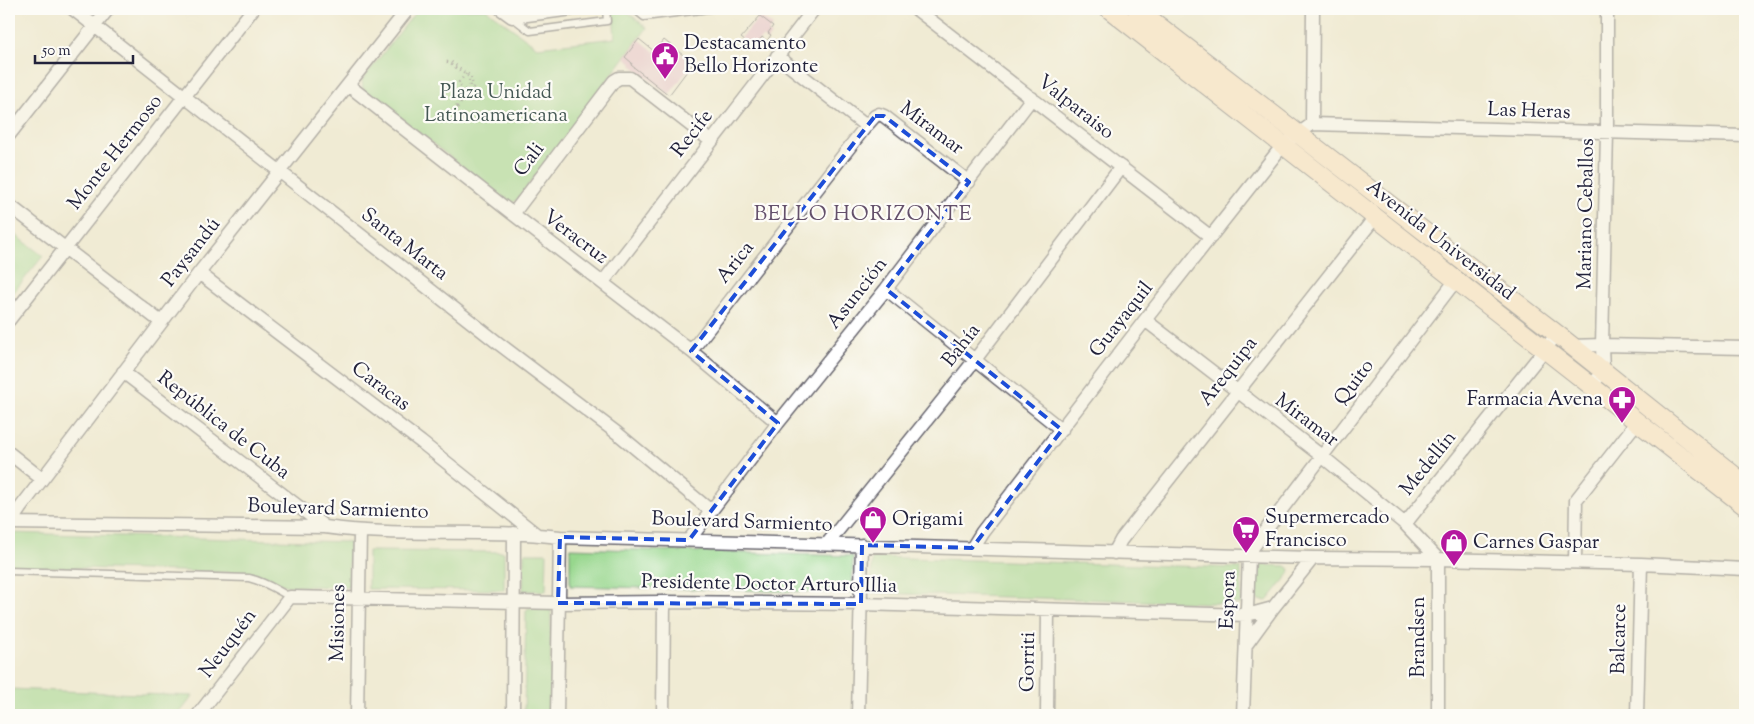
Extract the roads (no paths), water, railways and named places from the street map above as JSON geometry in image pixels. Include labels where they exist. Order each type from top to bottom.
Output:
[{"type":"main road","name":"Avenida Universidad","points":[[1109,9],[1143,16],[1305,129],[1745,484]]},
{"type":"main road","name":"Avenida Universidad","points":[[1143,16],[1283,146],[1376,216],[1591,387],[1745,506]]},
{"type":"street","name":"Santa Marta","points":[[73,9],[498,343],[617,433],[711,511]]},
{"type":"street","points":[[9,135],[108,9]]},
{"type":"street","name":"Monte Hermoso","points":[[9,320],[253,9]]},
{"type":"street","name":"Paysandú","points":[[9,523],[199,273],[408,9]]},
{"type":"street","points":[[506,13],[572,9]]},
{"type":"street","name":"Recife","points":[[603,282],[814,9]]},
{"type":"street","name":"Valparaiso","points":[[916,9],[1211,237]]},
{"type":"street","points":[[1305,129],[1313,9]]},
{"type":"street","name":"Mariano Ceballos","points":[[1603,371],[1607,9]]},
{"type":"street","points":[[776,56],[866,126]]},
{"type":"street","name":"Cali","points":[[513,214],[614,81],[619,78],[630,78],[711,141]]},
{"type":"street","name":"Veracruz","points":[[348,85],[691,351],[778,424]]},
{"type":"street","name":"Asunción","points":[[689,540],[778,424],[886,289],[1032,98]]},
{"type":"street","name":"Miramar","points":[[866,126],[875,116],[879,114],[884,116],[969,182]]},
{"type":"street","name":"Arica","points":[[691,351],[866,126]]},
{"type":"street","name":"Las Heras","points":[[1305,129],[1745,136]]},
{"type":"street","name":"Guayaquil","points":[[972,548],[982,532],[1145,320],[1283,146],[1305,129]]},
{"type":"street","name":"Bahía","points":[[827,544],[974,361],[1121,167]]},
{"type":"street","points":[[9,205],[161,322]]},
{"type":"street","name":"Arequipa","points":[[1114,553],[1121,540],[1376,216]]},
{"type":"street","name":"Caracas","points":[[199,273],[421,442],[536,534]]},
{"type":"street","name":"Quito","points":[[1249,556],[1253,547],[1456,280]]},
{"type":"street","points":[[886,289],[1062,430]]},
{"type":"street","name":"Miramar","points":[[1145,320],[1406,524],[1438,559]]},
{"type":"street","name":"Medellín","points":[[1406,524],[1557,334]]},
{"type":"street","points":[[1572,346],[1745,348]]},
{"type":"street","points":[[1591,387],[1603,371]]},
{"type":"street","name":"República de Cuba","points":[[123,372],[325,527]]},
{"type":"street","points":[[1575,562],[1576,500],[1637,422]]},
{"type":"street","points":[[9,453],[42,479]]},
{"type":"street","name":"Boulevard Sarmiento","points":[[9,523],[325,527],[360,532],[514,532],[560,537],[1312,558],[1575,562],[1745,569]]},
{"type":"street","name":"Misiones","points":[[357,715],[360,532]]},
{"type":"street","points":[[513,715],[514,532]]},
{"type":"street","points":[[557,715],[560,537]]},
{"type":"street","points":[[858,715],[862,545]]},
{"type":"street","name":"Espora","points":[[1243,715],[1249,556]]},
{"type":"street","name":"Espora","points":[[1246,645],[1312,558]]},
{"type":"street","name":"Brandsen","points":[[1438,559],[1438,715]]},
{"type":"street","name":"Balcarce","points":[[1637,715],[1640,564]]},
{"type":"street","name":"Presidente Doctor Arturo Illia","points":[[290,596],[558,603],[861,604],[1247,615],[1273,608]]},
{"type":"street","name":"Neuquén","points":[[198,715],[290,596]]},
{"type":"street","points":[[663,715],[664,602]]},
{"type":"street","name":"Gorriti","points":[[1047,715],[1048,610]]},
{"type":"lane","points":[[506,13],[530,31],[607,21],[606,9]]},
{"type":"lane","points":[[634,9],[644,17],[709,9]]},
{"type":"lane","points":[[9,571],[249,578],[271,585],[279,592],[290,596]]},
{"type":"place","name":"Destacamento Bello Horizonte","points":[[665,80]]},
{"type":"place","name":"Farmacia Avena","points":[[1622,424]]},
{"type":"place","name":"Origami","points":[[873,544]]},
{"type":"place","name":"Supermercado Francisco","points":[[1246,554]]},
{"type":"place","name":"Carnes Gaspar","points":[[1454,567]]},
{"type":"district","name":"BELLO HORIZONTE","points":[[863,215]]},
{"type":"park label","name":"Plaza Unidad Latinoamericana","points":[[496,104]]}]
